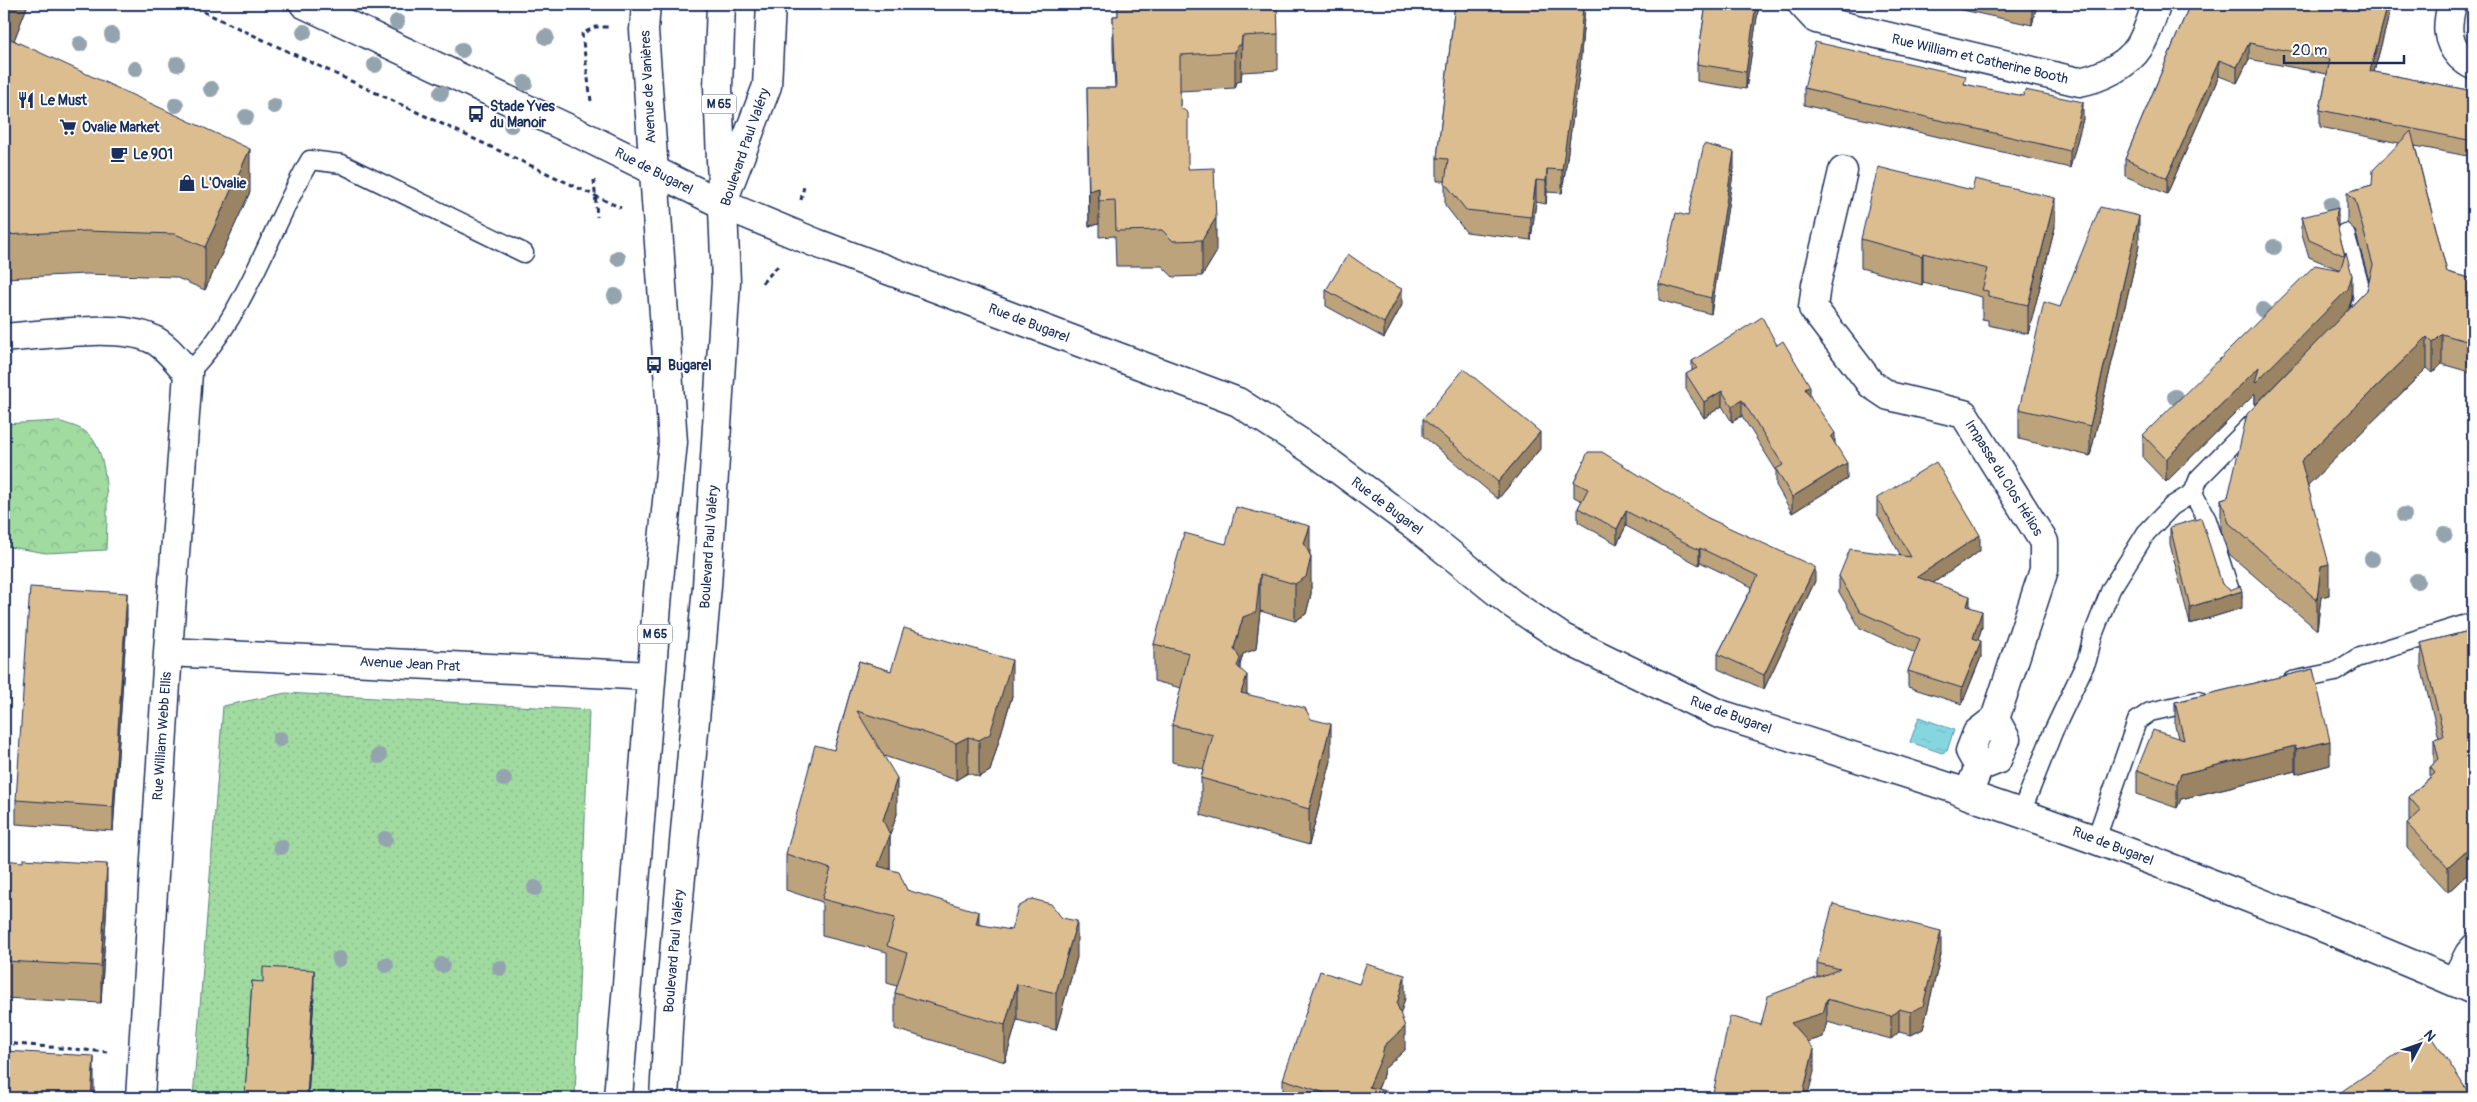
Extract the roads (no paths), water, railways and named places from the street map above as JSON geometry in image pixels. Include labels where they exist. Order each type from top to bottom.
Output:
[{"type":"street","name":"Rue de Bugarel","points":[[304,4],[722,204],[816,243],[1238,402],[1319,456],[1419,529],[1511,603],[1563,638],[1717,713],[1946,786],[2096,839],[2334,932],[2462,985]]},
{"type":"street","name":"Avenue de Vanières","points":[[646,4],[644,30],[653,170]]},
{"type":"street","name":"M 65","points":[[720,4],[718,87],[722,204]]},
{"type":"street","name":"Boulevard Paul Valéry","points":[[664,1098],[669,1010],[708,576],[726,282],[722,204],[767,86],[771,4]]},
{"type":"street","name":"Rue William et Catherine Booth","points":[[1802,4],[1816,18],[1835,24],[2079,82],[2096,79],[2129,59],[2139,47],[2157,4]]},
{"type":"street","points":[[2452,4],[2447,25],[2451,46],[2468,64],[2473,64]]},
{"type":"street","name":"M 65","points":[[618,1098],[651,676],[673,442],[653,170]]},
{"type":"street","name":"Impasse du Clos Hélios","points":[[1843,171],[1816,285],[1813,308],[1870,384],[1889,396],[1964,414],[2044,542],[2044,570],[1995,719],[1977,733],[1970,751],[1979,767],[1968,795]]},
{"type":"street","points":[[4,338],[95,332],[134,334],[153,339],[188,373]]},
{"type":"street","name":"Rue William Webb Ellis","points":[[140,1098],[168,652],[188,373]]},
{"type":"street","name":"Avenue Jean Prat","points":[[168,652],[651,676]]},
{"type":"lane","points":[[188,373],[200,362],[246,290],[288,198],[310,160],[342,164],[524,253]]},
{"type":"lane","points":[[2344,330],[2357,317],[2363,298],[2345,233]]},
{"type":"lane","points":[[2021,813],[2053,732],[2088,660],[2093,635],[2111,589],[2146,533],[2172,506],[2193,493],[2198,478],[2270,406]]},
{"type":"lane","points":[[2193,493],[2208,520],[2232,598]]},
{"type":"lane","points":[[2277,685],[2336,672],[2356,658],[2473,622]]},
{"type":"lane","points":[[2096,839],[2137,721],[2150,712],[2218,697]]},
{"type":"lane","points":[[2462,985],[2465,951],[2473,942]]},
{"type":"water","points":[[1919,717],[1954,730],[1947,751],[1942,753],[1910,742]]},
{"type":"place","name":"Le Must","points":[[26,100]]},
{"type":"place","name":"Stade Yves du Manoir","points":[[476,114]]},
{"type":"place","name":"Ovalie Market","points":[[68,127]]},
{"type":"place","name":"Le 901","points":[[119,154]]},
{"type":"place","name":"L'Ovalie","points":[[187,183]]},
{"type":"place","name":"Bugarel","points":[[654,365]]}]
